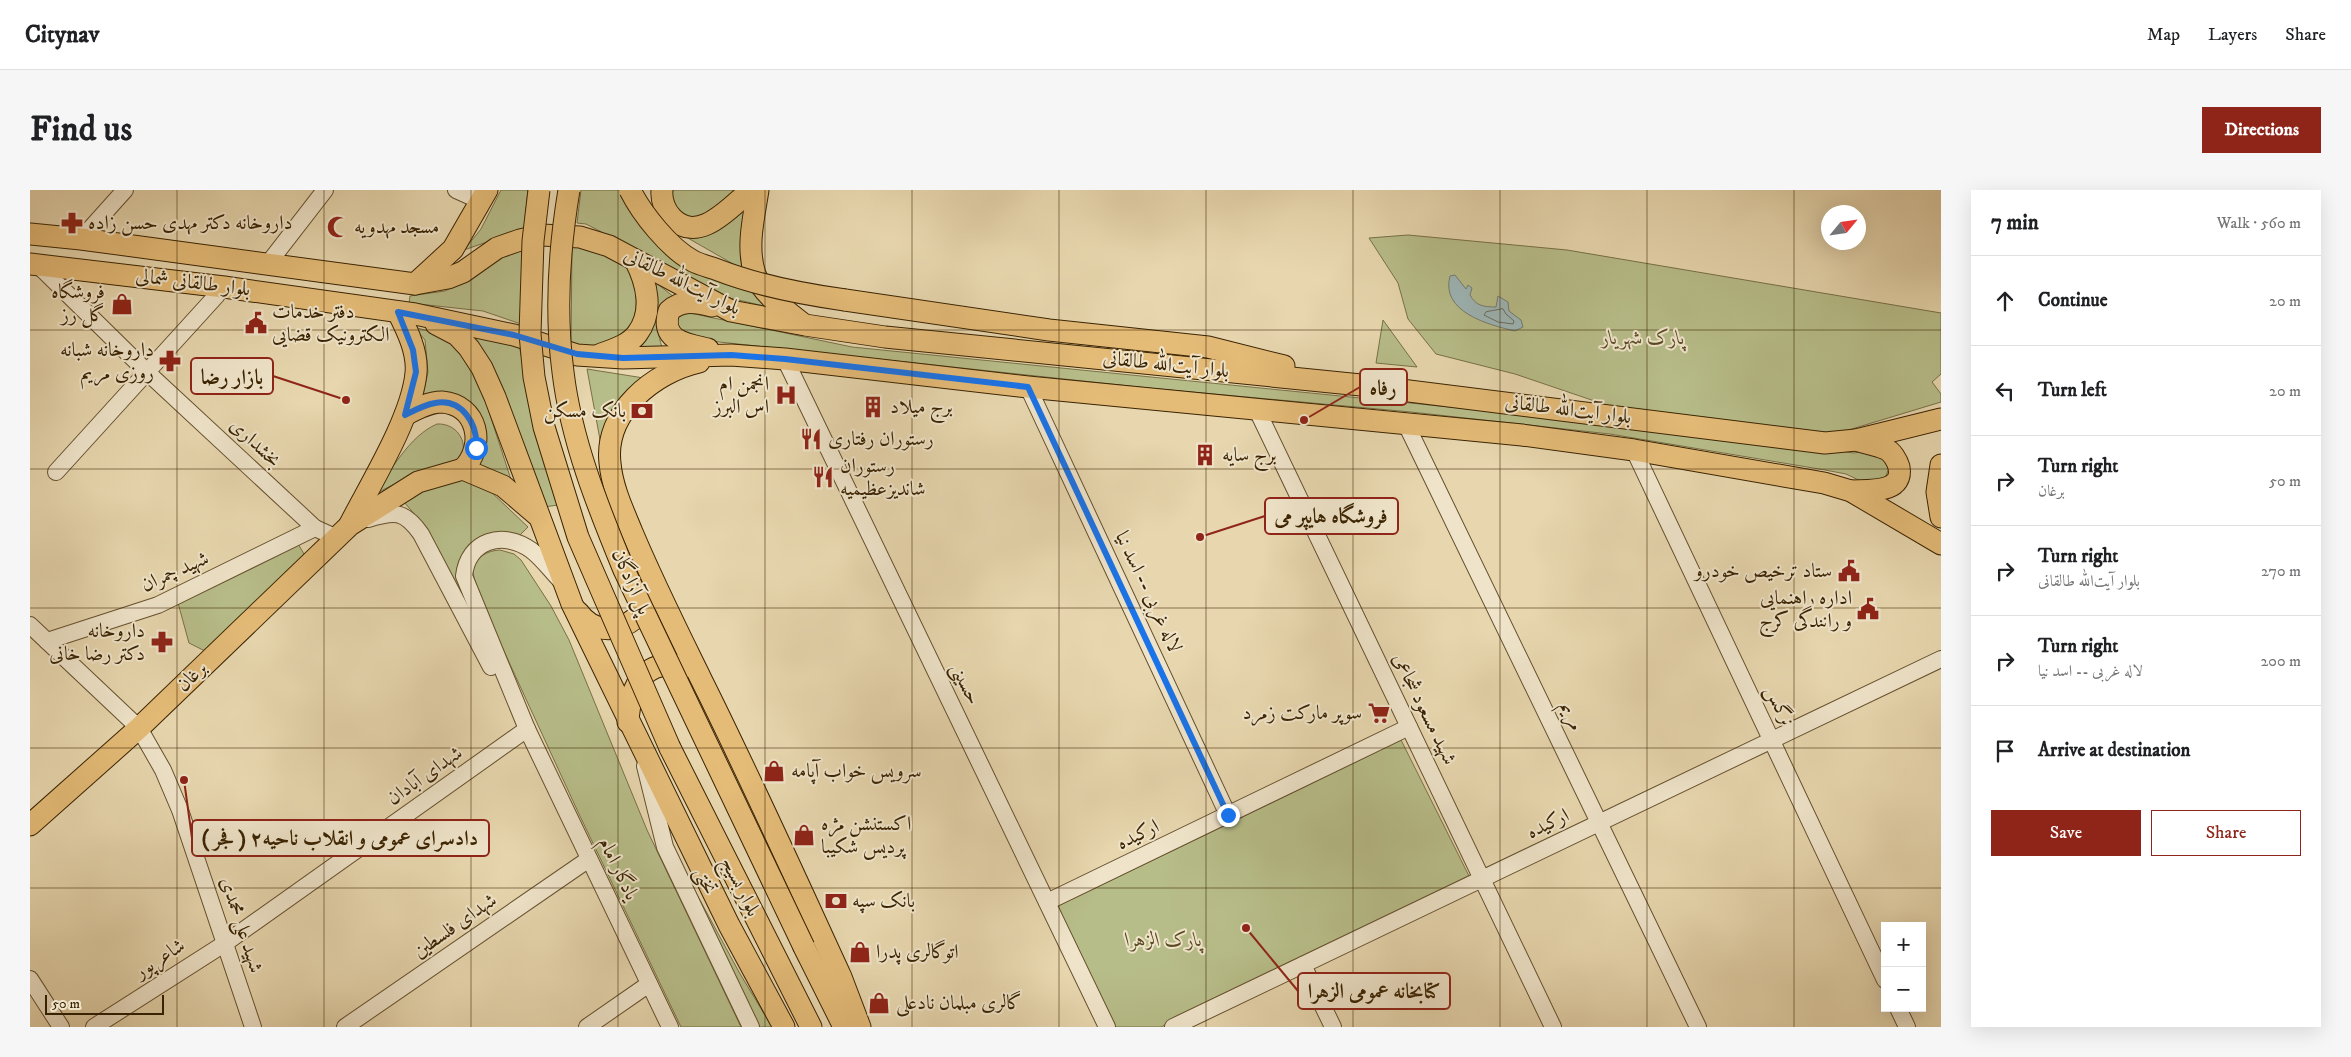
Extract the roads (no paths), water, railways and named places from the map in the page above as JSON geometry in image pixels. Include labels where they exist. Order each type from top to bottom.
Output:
[{"type":"main road","name":"پل آزادگان","points":[[539,190],[533,241],[530,334],[534,377],[544,427],[578,537],[670,748]]},
{"type":"main road","name":"پل آزادگان","points":[[568,190],[559,285],[559,330],[563,373],[569,408],[601,514],[624,570],[844,1027]]},
{"type":"main road","points":[[630,190],[650,221],[667,240],[692,261],[764,285],[845,300],[1050,330],[1208,347],[1361,385]]},
{"type":"main road","points":[[662,190],[664,207],[673,220],[687,227],[695,228],[702,227],[716,219],[751,190]]},
{"type":"main road","points":[[758,190],[751,246],[755,276],[774,300],[805,325]]},
{"type":"main road","points":[[415,284],[453,249],[482,195]]},
{"type":"main road","name":"بلوار طالقانی شمالی","points":[[30,234],[81,239],[415,284]]},
{"type":"main road","name":"بلوار آیت‌الله طالقانی","points":[[415,284],[448,278],[463,272],[497,248],[542,235],[580,237],[609,246],[731,311],[885,337],[1361,385],[1825,443],[1856,440],[1941,419]]},
{"type":"main road","points":[[596,356],[622,346],[636,335],[643,322],[647,291],[644,277],[635,260]]},
{"type":"main road","name":"بلوار طالقانی شمالی","points":[[34,265],[224,287],[406,313]]},
{"type":"main road","points":[[731,311],[699,302],[684,302],[675,305],[669,311],[666,321],[670,334],[678,341],[731,355]]},
{"type":"main road","points":[[406,313],[457,335],[482,368],[495,397],[562,582],[572,604],[640,747],[729,925],[784,1027]]},
{"type":"main road","name":"بلوار آیت‌الله طالقانی","points":[[406,313],[514,335],[577,354],[623,358],[731,355],[785,359],[1028,387],[1522,435],[1634,450],[1824,483],[1851,491],[1941,544]]},
{"type":"main road","name":"برغان","points":[[343,532],[405,415],[416,372],[406,313]]},
{"type":"main road","points":[[731,355],[682,366],[649,385],[630,403],[617,422],[611,440],[610,463],[617,492],[649,573],[703,681],[842,977],[860,1027]]},
{"type":"main road","points":[[405,415],[422,406],[436,402],[450,404],[468,415],[477,434],[476,448],[471,461],[463,469],[503,486],[539,517]]},
{"type":"main road","points":[[1851,491],[1881,490],[1890,487],[1898,478],[1900,472],[1898,463],[1887,450],[1856,440]]},
{"type":"main road","points":[[1941,465],[1937,492],[1941,517]]},
{"type":"main road","name":"برغان","points":[[30,826],[139,728],[343,532],[418,482],[463,469]]},
{"type":"main road","points":[[572,604],[584,619],[602,628],[616,628],[628,624],[639,616],[647,605],[650,592],[649,573]]},
{"type":"main road","points":[[628,722],[631,696],[637,682],[647,672],[660,666],[674,664],[688,668],[703,681]]},
{"type":"main road","name":"بلوار بسیج","points":[[670,748],[811,1027]]},
{"type":"street","points":[[81,239],[125,190]]},
{"type":"street","points":[[267,265],[325,190]]},
{"type":"street","points":[[456,190],[482,195]]},
{"type":"street","name":"بخشداری","points":[[34,265],[315,528],[343,532]]},
{"type":"street","points":[[56,472],[217,295]]},
{"type":"street","name":"حسینی","points":[[785,359],[1107,1027]]},
{"type":"street","name":"لاله غربی -- اسد نیا","points":[[1028,387],[1228,815]]},
{"type":"street","name":"شهید مسعود شجاعی","points":[[1257,410],[1553,1027]]},
{"type":"street","name":"مریم","points":[[1406,424],[1698,1027]]},
{"type":"street","name":"نرگس","points":[[1634,450],[1881,972]]},
{"type":"street","points":[[343,532],[388,513],[400,514],[411,519],[421,534],[494,673],[527,729]]},
{"type":"street","name":"شهید چمران","points":[[47,641],[158,605],[315,528]]},
{"type":"street","points":[[527,729],[467,585],[465,567],[471,553],[482,544],[496,540],[519,543],[532,551],[562,582]]},
{"type":"street","name":"شهید علی محمدی","points":[[30,625],[139,728],[163,770],[180,810],[253,1027]]},
{"type":"street","name":"ارکیده","points":[[1173,1027],[1772,741],[1939,665]]},
{"type":"street","name":"ارکیده","points":[[1047,902],[1409,727]]},
{"type":"street","name":"یادگار امام","points":[[527,729],[670,1027]]},
{"type":"street","name":"شهدای آبادان","points":[[224,944],[527,729]]},
{"type":"street","name":"تختی","points":[[640,747],[665,847],[751,1027]]},
{"type":"street","name":"شهدای فلسطین","points":[[345,1027],[589,859]]},
{"type":"street","name":"شاعرپور","points":[[94,1027],[224,944]]},
{"type":"street","points":[[1303,964],[1333,1027]]},
{"type":"street","points":[[30,979],[61,1027]]},
{"type":"street","points":[[587,1027],[650,984]]},
{"type":"street","points":[[1900,1012],[1907,1027]]},
{"type":"water","points":[[1455,275],[1466,289],[1468,285],[1472,288],[1470,295],[1478,304],[1496,307],[1498,296],[1508,302],[1509,311],[1521,320],[1523,327],[1515,331],[1492,325],[1469,315],[1459,308],[1452,299],[1449,288],[1450,276]]},
{"type":"place","name":"داروخانه دکتر مهدی حسن زاده","points":[[72,223]]},
{"type":"place","name":"مسجد مهدویه","points":[[338,227]]},
{"type":"place","name":"فروشگاه گل رز","points":[[122,304]]},
{"type":"place","name":"دفتر خدمات الکترونیک قضایی","points":[[256,323]]},
{"type":"place","name":"داروخانه شبانه روزی مریم","points":[[170,361]]},
{"type":"place","name":"انجمن ام اس البرز","points":[[786,395]]},
{"type":"place","name":"بازار رضا","points":[[346,400]]},
{"type":"place","name":"برج میلاد","points":[[873,407]]},
{"type":"place","name":"بانک مسکن","points":[[642,411]]},
{"type":"place","name":"رفاه","points":[[1304,420]]},
{"type":"place","name":"رستوران رفتاری","points":[[811,439]]},
{"type":"place","name":"برج سایه","points":[[1205,455]]},
{"type":"place","name":"رستوران شاندیزعظیمیه","points":[[823,477]]},
{"type":"place","name":"فروشگاه هایپر می","points":[[1200,537]]},
{"type":"place","name":"ستاد ترخیص خودرو","points":[[1849,571]]},
{"type":"place","name":"اداره راهنمایی و رانندگی کرج","points":[[1868,609]]},
{"type":"place","name":"داروخانه دکتر رضا خانی","points":[[162,642]]},
{"type":"place","name":"سوپر مارکت زمرد","points":[[1379,713]]},
{"type":"place","name":"سرویس خواب آپامه","points":[[774,771]]},
{"type":"place","name":"دادسرای عمومی و انقلاب ناحیه۲ ( فجر )","points":[[184,780]]},
{"type":"place","name":"اکستنشن مژه پردیس شکیبا","points":[[804,835]]},
{"type":"place","name":"بانک سپه","points":[[836,901]]},
{"type":"place","name":"کتابخانه عمومی الزهرا","points":[[1246,928]]},
{"type":"place","name":"اتوگالری پدرا","points":[[860,952]]},
{"type":"place","name":"گالری مبلمان نادعلی","points":[[879,1003]]},
{"type":"park label","name":"پارک شهریار","points":[[1643,338]]},
{"type":"park label","name":"پارک الزهرا","points":[[1164,940]]}]
